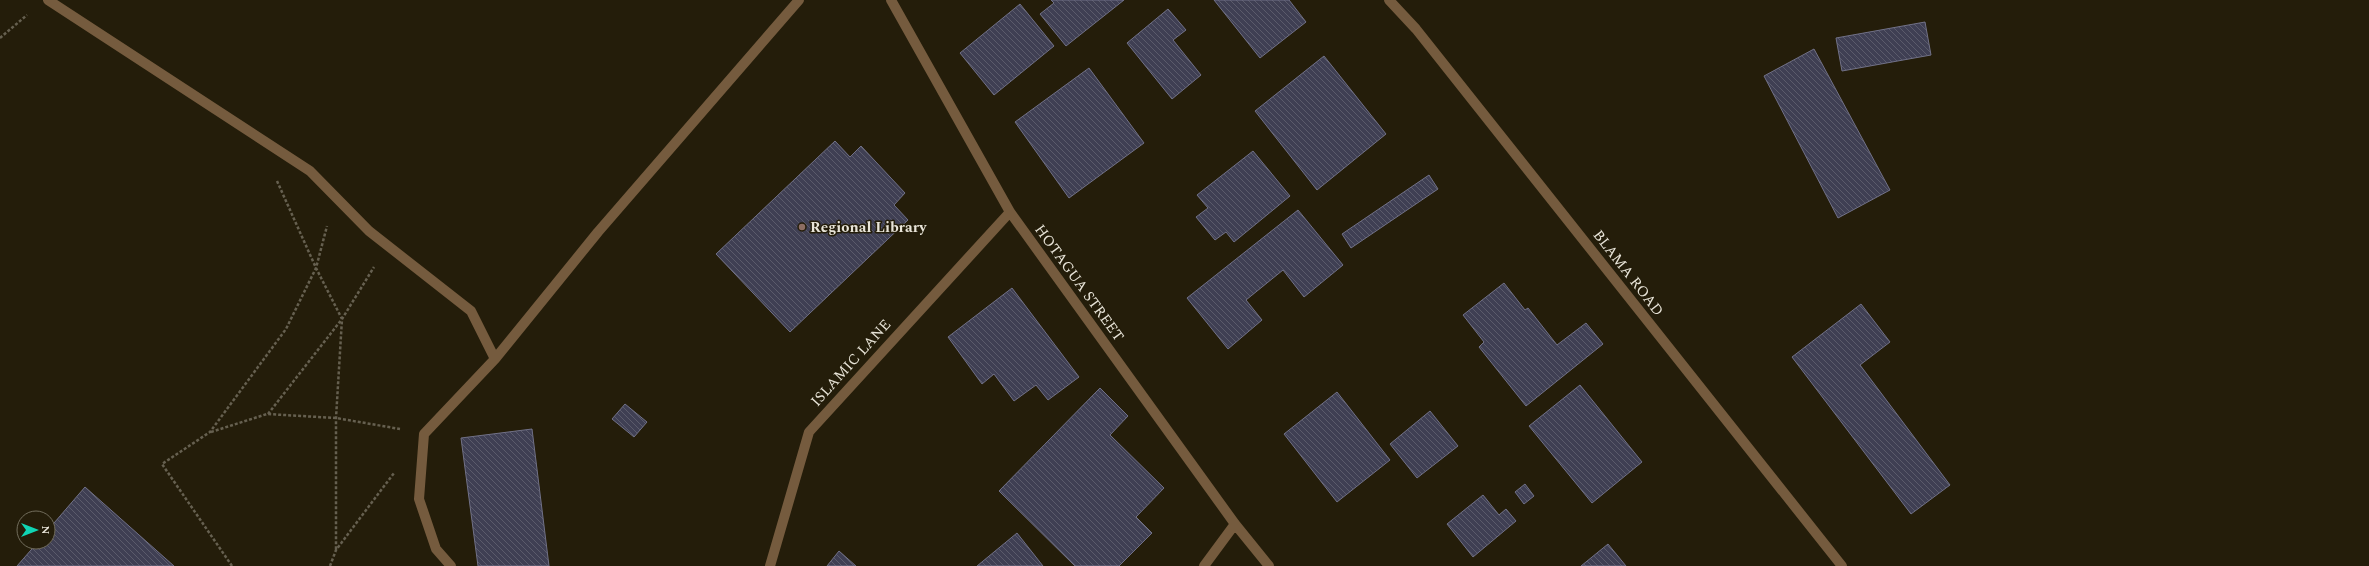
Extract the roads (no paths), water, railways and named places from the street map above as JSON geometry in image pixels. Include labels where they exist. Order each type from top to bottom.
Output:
[{"type":"street","points":[[451,566],[436,549],[419,499],[424,434],[495,359],[598,232],[799,0]]},
{"type":"street","name":"HOTAGUA STREET","points":[[891,0],[1010,212],[1235,524],[1269,566]]},
{"type":"street","name":"BLAMA ROAD","points":[[1389,0],[1416,29],[1842,566]]},
{"type":"street","points":[[49,1],[310,172],[369,231],[388,244],[471,311],[495,359]]},
{"type":"street","name":"ISLAMIC LANE","points":[[770,566],[809,432],[1010,212]]},
{"type":"street","points":[[1204,566],[1235,524]]},
{"type":"place","name":"Regional Library","points":[[802,227]]}]
